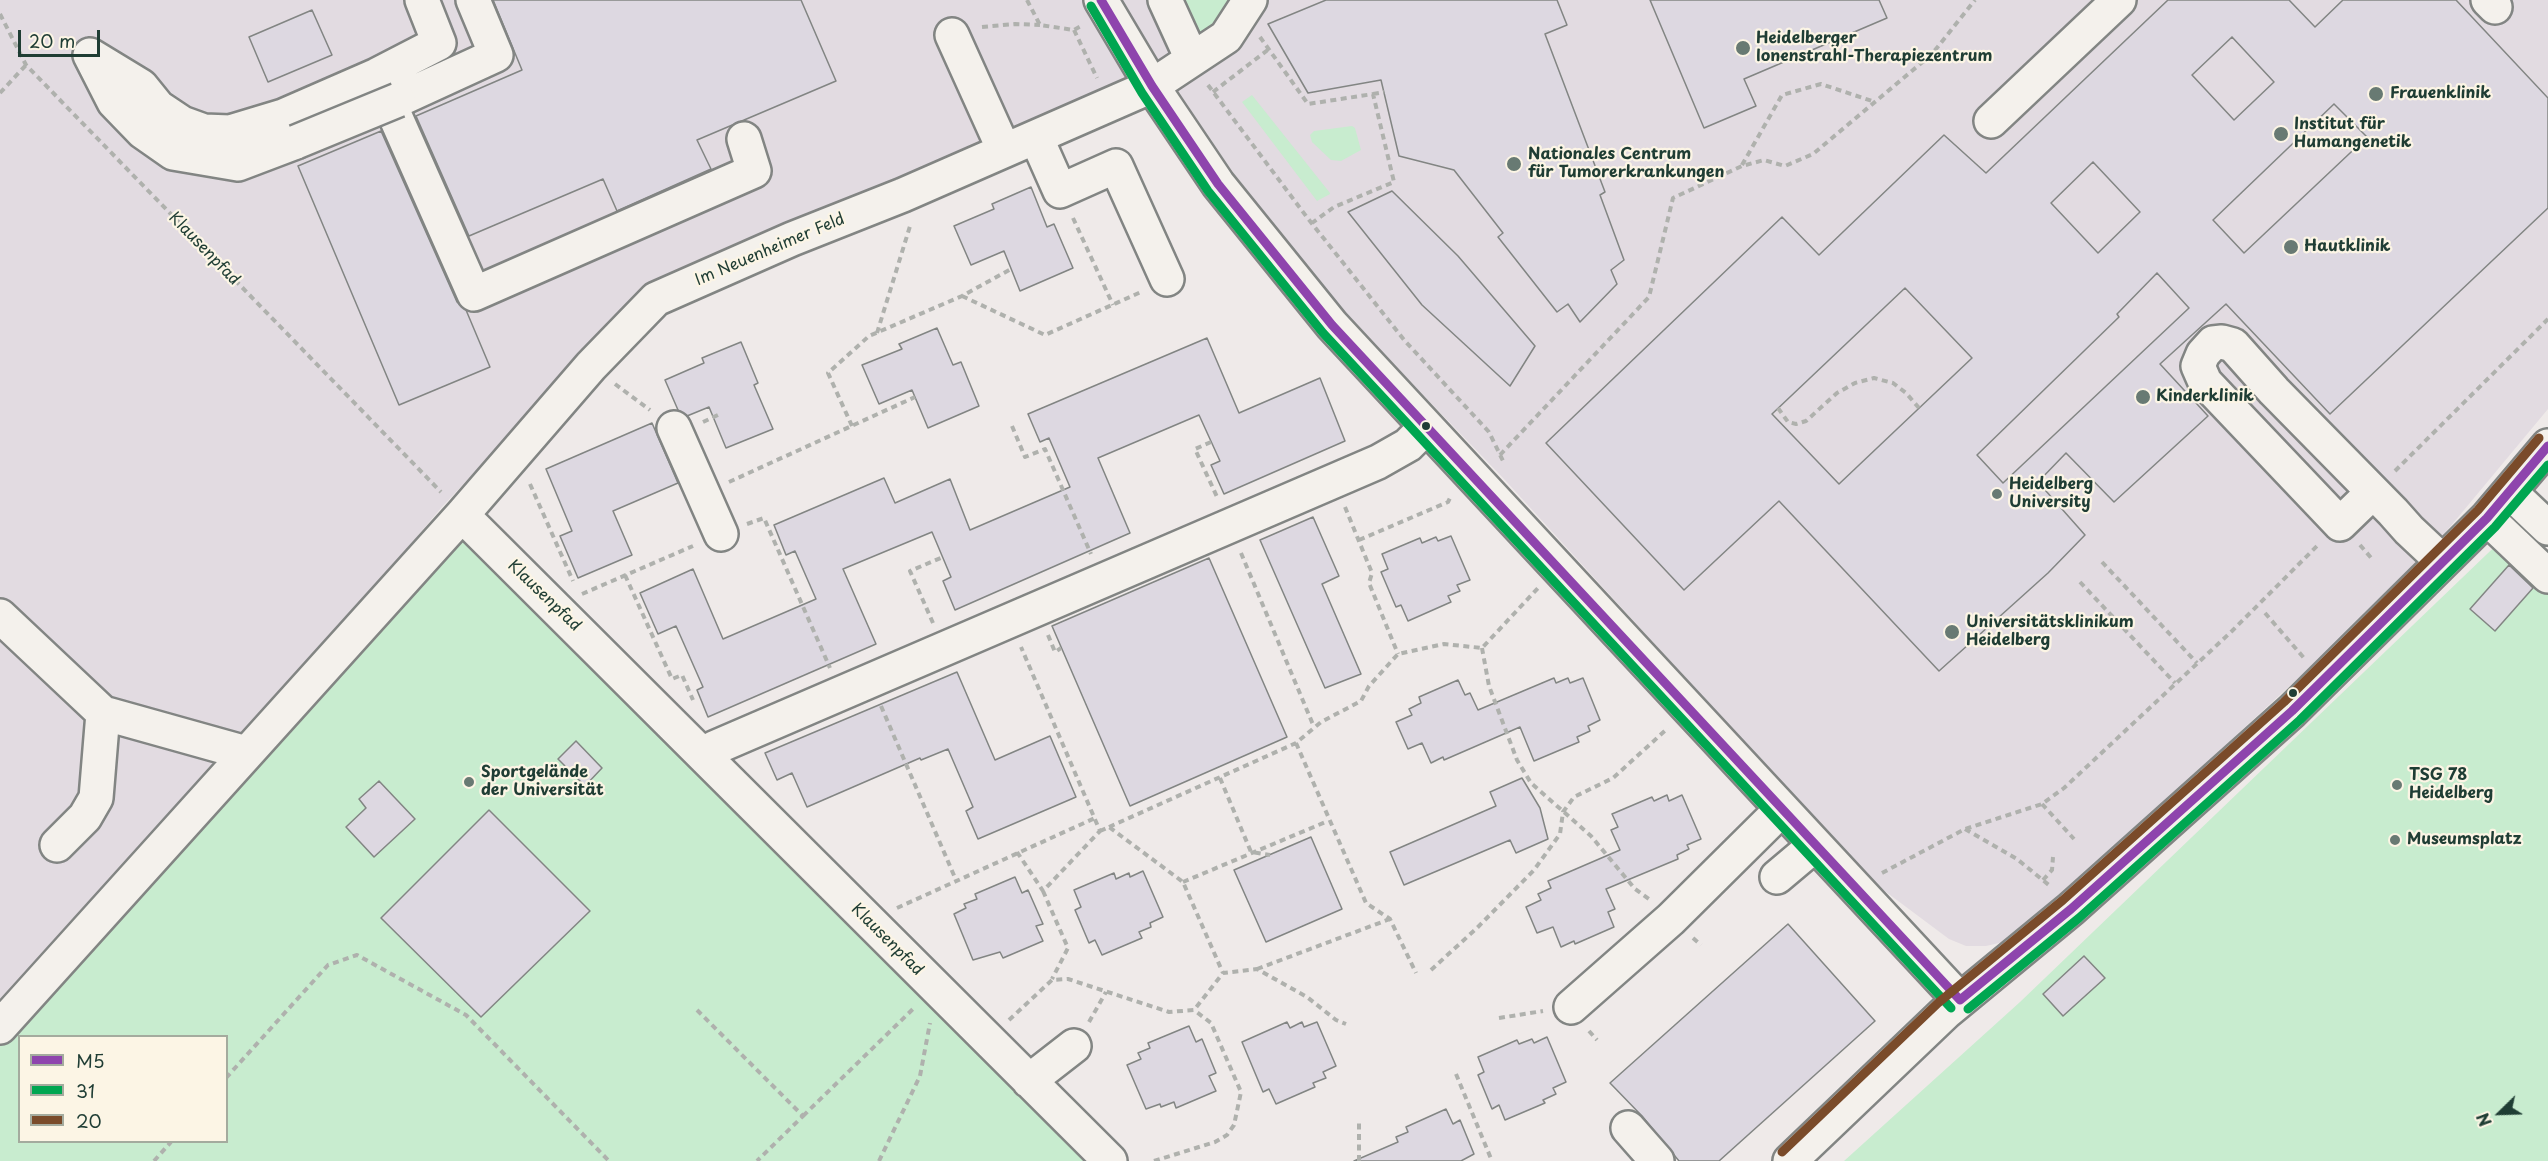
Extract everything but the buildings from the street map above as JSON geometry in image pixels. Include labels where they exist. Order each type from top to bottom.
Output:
[{"type":"street","points":[[422,0],[439,43],[376,75],[283,116],[230,132],[204,131],[182,123],[158,106],[141,86],[90,55],[114,102],[144,132],[173,153],[238,164],[398,100],[496,55],[473,0]]},
{"type":"street","points":[[1165,0],[1192,59]]},
{"type":"street","points":[[1991,121],[2119,0]]},
{"type":"street","name":"Im Neuenheimer Feld","points":[[0,1027],[462,515],[591,366],[656,299],[792,239],[903,195],[1152,86],[1226,37],[1246,5]]},
{"type":"street","points":[[1104,6],[1152,86],[1218,184],[1332,325],[1425,428],[1960,1000]]},
{"type":"street","points":[[952,35],[1004,150]]},
{"type":"street","points":[[376,75],[474,294],[754,171],[744,139]]},
{"type":"street","points":[[1036,137],[1060,191],[1116,166],[1167,279]]},
{"type":"street","points":[[2373,492],[2340,524],[2205,382],[2198,366],[2203,354],[2213,343],[2222,342],[2233,345],[2274,391],[2442,561]]},
{"type":"street","points":[[2241,422],[2274,391]]},
{"type":"street","points":[[687,426],[721,534]]},
{"type":"street","points":[[705,757],[714,748],[1378,462],[1408,445],[1425,428]]},
{"type":"street","points":[[1790,1161],[1960,1000],[2071,909],[2292,711],[2487,518],[2546,453]]},
{"type":"street","points":[[2510,492],[2548,528]]},
{"type":"street","name":"Klausenpfad","points":[[462,515],[1110,1161]]},
{"type":"street","points":[[2487,518],[2548,576]]},
{"type":"street","points":[[0,616],[103,713],[246,753]]},
{"type":"street","points":[[57,845],[84,817],[96,798],[103,713]]},
{"type":"street","points":[[1571,1007],[1671,919],[1782,809]]},
{"type":"street","points":[[1777,877],[1815,844]]},
{"type":"street","points":[[1029,1081],[1074,1046]]},
{"type":"street","points":[[1628,1128],[1657,1161]]},
{"type":"path","points":[[1028,0],[1040,26]]},
{"type":"path","points":[[1398,654],[1369,583],[1372,573],[1359,540],[1448,502],[1453,491],[1470,476],[1500,456],[1649,297],[1673,198],[1742,166],[1764,160],[1785,166],[1813,154],[1932,54],[1975,0]]},
{"type":"path","points":[[1246,5],[1269,49],[1308,104],[1384,92]]},
{"type":"path","points":[[952,35],[987,26],[1040,26],[1074,30],[1104,6]]},
{"type":"path","name":"Klausenpfad","points":[[0,14],[26,65],[462,515]]},
{"type":"path","points":[[1213,92],[1269,49]]},
{"type":"path","points":[[1192,59],[1213,92],[1312,224],[1405,341],[1489,432],[1508,470]]},
{"type":"path","points":[[0,93],[26,65]]},
{"type":"path","points":[[1742,166],[1782,95],[1821,84],[1875,102]]},
{"type":"path","points":[[1312,224],[1334,207],[1394,182],[1373,94]]},
{"type":"path","points":[[1060,191],[1113,305]]},
{"type":"path","points":[[877,334],[911,224],[903,195]]},
{"type":"path","points":[[852,426],[828,373],[869,336],[962,296],[1011,269]]},
{"type":"path","points":[[962,296],[1045,335],[1167,279]]},
{"type":"path","points":[[2373,492],[2548,319]]},
{"type":"path","points":[[1778,408],[1788,422],[1797,424],[1806,421],[1837,393],[1855,383],[1874,378],[1893,383],[1906,393],[1919,408]]},
{"type":"path","points":[[723,478],[725,483],[915,398]]},
{"type":"path","points":[[687,426],[720,414]]},
{"type":"path","points":[[1011,426],[1025,457],[1045,449],[1102,581]]},
{"type":"path","points":[[1211,442],[1195,449],[1230,526],[1314,727]]},
{"type":"path","points":[[516,452],[579,596],[721,534],[764,518],[856,687],[956,880]]},
{"type":"path","points":[[1859,890],[1873,878],[1965,829],[2042,804],[2064,788],[2340,524]]},
{"type":"path","points":[[943,557],[910,571],[944,649]]},
{"type":"path","points":[[2102,562],[2197,663]]},
{"type":"path","points":[[625,575],[672,679],[682,675],[695,706]]},
{"type":"path","points":[[2080,582],[2175,683]]},
{"type":"path","points":[[1482,648],[1540,585]]},
{"type":"path","points":[[2265,613],[2323,679]]},
{"type":"path","points":[[1010,621],[1100,831]]},
{"type":"path","points":[[1043,624],[1055,652],[1061,648]]},
{"type":"path","points":[[1043,891],[1100,831],[1296,743],[1314,727],[1361,701],[1369,686],[1398,654],[1444,644],[1482,648]]},
{"type":"path","points":[[1482,648],[1489,686],[1517,760],[1531,783],[1591,837],[1635,890],[1701,945]]},
{"type":"path","points":[[1431,970],[1477,928],[1534,870],[1560,834],[1563,812],[1574,797],[1612,778],[1671,726]]},
{"type":"path","points":[[1296,743],[1328,821],[1366,903],[1390,919],[1416,973]]},
{"type":"path","points":[[1220,778],[1251,852]]},
{"type":"path","points":[[2042,804],[2074,839]]},
{"type":"path","points":[[869,922],[1095,818]]},
{"type":"path","points":[[1183,882],[1328,821]]},
{"type":"path","points":[[1109,827],[1183,882],[1223,973]]},
{"type":"path","points":[[1965,829],[2017,859],[2043,880],[2071,909]]},
{"type":"path","points":[[988,1041],[1052,980],[1068,948],[1043,891],[1017,852]]},
{"type":"path","points":[[1251,852],[1270,855]]},
{"type":"path","points":[[2043,880],[2052,870],[2053,857]]},
{"type":"path","points":[[1194,1010],[1223,973],[1257,969],[1390,919]]},
{"type":"path","points":[[228,1076],[328,965],[357,955],[466,1015],[609,1161]]},
{"type":"path","points":[[1257,969],[1307,997],[1335,1020],[1346,1024]]},
{"type":"path","points":[[1052,980],[1068,979],[1169,1012],[1194,1010],[1211,1023],[1241,1092],[1234,1125],[1227,1135],[1199,1148],[1154,1161]]},
{"type":"path","points":[[757,1161],[906,1015],[936,989]]},
{"type":"path","points":[[879,1161],[920,1076],[936,989]]},
{"type":"path","points":[[1499,1018],[1571,1007]]},
{"type":"path","points":[[697,1010],[803,1116]]},
{"type":"path","points":[[1456,1074],[1492,1161]]},
{"type":"path","points":[[1359,1121],[1359,1161]]},
{"type":"path","points":[[154,1161],[170,1143]]},
{"type":"shaded area","name":"Heidelberg University","points":[[0,0],[2548,0],[2548,409],[2410,575],[2012,940],[1986,946],[1966,946],[1949,939],[1870,880],[1504,479],[1352,321],[1234,174],[1153,54],[1120,81],[648,287],[441,508],[283,696],[0,1006]]},
{"type":"green space","points":[[1181,0],[1238,0],[1200,35],[1184,13]]},
{"type":"green space","points":[[1252,95],[1330,194],[1317,201],[1242,102]]},
{"type":"green space","points":[[1352,126],[1355,128],[1361,150],[1341,161],[1331,160],[1312,142],[1310,135],[1314,131]]},
{"type":"green space","name":"TSG 78 Heidelberg","points":[[2511,531],[2548,568],[2548,1161],[1844,1161],[2020,1002]]},
{"type":"green space","name":"Sportgelände der Universität","points":[[458,532],[1092,1161],[0,1161],[0,1031]]},
{"type":"transit line","name":"M5","points":[[1101,0],[1152,86],[1218,184],[1332,325],[1960,1000]]},
{"type":"transit line","name":"31","points":[[1091,6],[1142,93],[1208,191],[1323,333],[1951,1008]]},
{"type":"transit line","name":"20","points":[[1782,1152],[1938,1003],[2063,900],[2284,702],[2478,510],[2539,438]]},
{"type":"transit line","name":"M5","points":[[1960,1000],[2071,909],[2292,711],[2487,518],[2548,446]]},
{"type":"transit line","name":"31","points":[[1968,1009],[2079,918],[2300,720],[2495,527],[2548,465]]},
{"type":"place","name":"Heidelberger Ionenstrahl-Therapiezentrum","points":[[1743,48]]},
{"type":"place","name":"Frauenklinik","points":[[2376,94]]},
{"type":"place","name":"Institut für Humangenetik","points":[[2281,134]]},
{"type":"place","name":"Nationales Centrum für Tumorerkrankungen","points":[[1514,164]]},
{"type":"place","name":"Hautklinik","points":[[2291,247]]},
{"type":"place","name":"Kinderklinik","points":[[2143,397]]},
{"type":"place","name":"Heidelberg University","points":[[1997,494]]},
{"type":"place","name":"Universitätsklinikum Heidelberg","points":[[1952,632]]},
{"type":"place","name":"Sportgelände der Universität","points":[[469,782]]},
{"type":"place","name":"TSG 78 Heidelberg","points":[[2397,785]]},
{"type":"place","name":"Museumsplatz","points":[[2395,840]]}]
